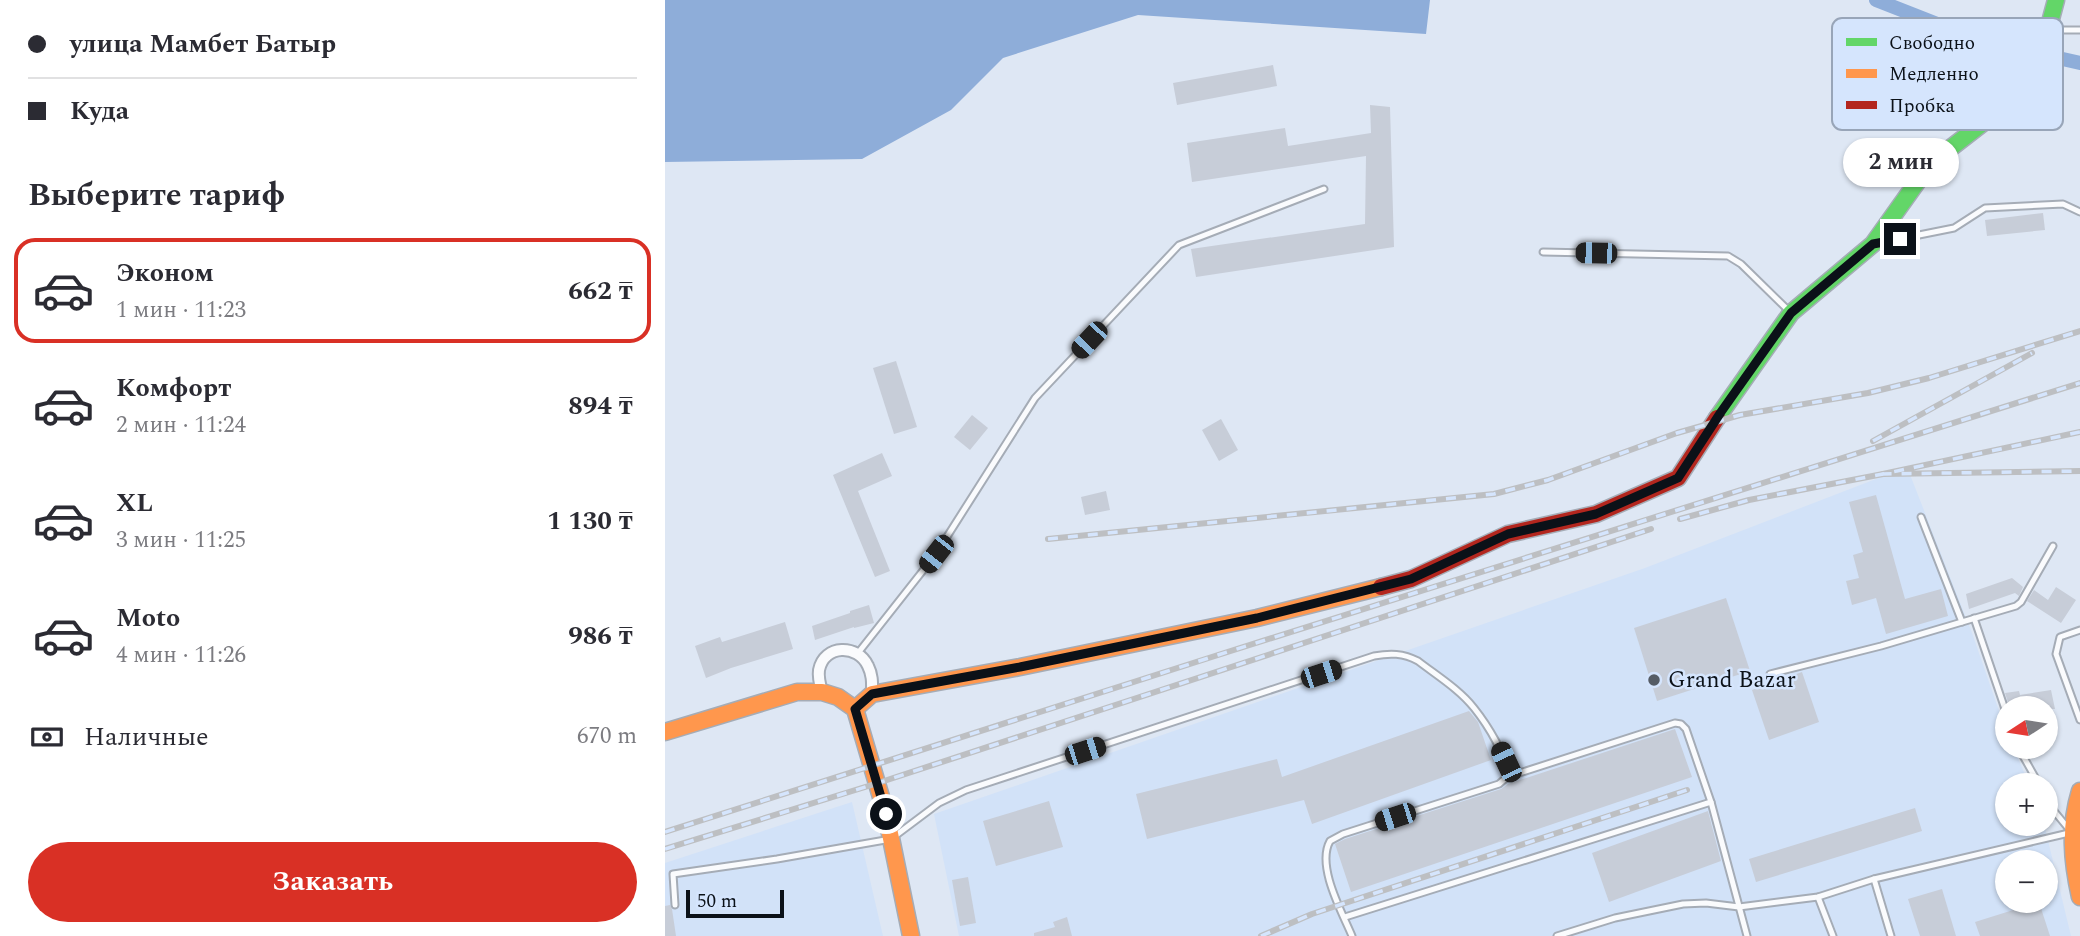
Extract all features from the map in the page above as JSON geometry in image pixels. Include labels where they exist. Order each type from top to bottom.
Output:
[{"type":"street","points":[[2051,18],[2056,0]]},
{"type":"street","points":[[855,709],[872,694],[1020,667],[1257,618],[1411,579],[1508,534],[1596,514],[1678,478],[1791,313],[1873,244],[1930,164],[1974,130]]},
{"type":"street","points":[[822,692],[818,674],[821,662],[832,652],[845,650],[858,653],[867,664],[872,677],[872,694]]},
{"type":"street","points":[[665,732],[797,692],[822,692],[838,697],[855,709],[881,793],[911,936]]},
{"type":"street","points":[[2080,791],[2075,804],[2076,835],[2073,859],[2080,897]]},
{"type":"lane","points":[[858,653],[936,554],[1035,398],[1179,244],[1324,189]]},
{"type":"lane","points":[[1873,244],[1954,228],[1985,208],[2063,204],[2080,212]]},
{"type":"lane","points":[[1543,252],[1728,256],[1741,264],[1791,313]]},
{"type":"lane","points":[[1921,517],[1962,622]]},
{"type":"lane","points":[[1770,674],[1881,646],[2016,606],[2021,602],[2053,546]]},
{"type":"lane","points":[[1974,618],[2001,696]]},
{"type":"lane","points":[[2080,630],[2060,637],[2056,654],[2080,720]]},
{"type":"lane","points":[[675,905],[673,874],[891,839],[939,803],[967,790],[1390,653],[1418,661],[1474,707],[1506,762],[1507,777]]},
{"type":"lane","points":[[1352,936],[1327,868],[1326,854],[1330,841],[1343,834],[1499,784],[1507,777],[1675,723],[1686,729],[1711,802],[1747,936]]},
{"type":"lane","points":[[1345,917],[1711,802]]},
{"type":"lane","points":[[2058,815],[2076,835]]},
{"type":"lane","points":[[1557,936],[1627,915],[1683,904],[1706,903],[1739,907],[1818,897],[1874,879],[2076,835]]},
{"type":"lane","points":[[1874,879],[1891,936]]},
{"type":"lane","points":[[1818,897],[1833,936]]},
{"type":"shaded area","name":"Grand Bazar","points":[[1907,467],[1995,699],[1995,760],[2019,760],[2024,773],[1995,773],[1995,836],[2047,836],[2050,850],[1995,850],[1995,913],[2058,913],[2058,882],[2071,936],[959,936],[934,814],[1645,568]]},
{"type":"shaded area","points":[[852,802],[883,936],[665,936],[665,863]]},
{"type":"water","points":[[665,0],[1430,0],[1426,34],[1138,15],[1003,58],[951,110],[862,159],[665,162]]},
{"type":"building","points":[[1273,65],[1277,86],[1177,105],[1173,83]]},
{"type":"building","points":[[1370,105],[1390,107],[1394,247],[1196,277],[1191,249],[1365,224],[1366,156],[1192,182],[1187,143],[1285,128],[1288,146],[1371,133]]},
{"type":"building","points":[[2043,213],[2045,230],[1987,236],[1985,220]]},
{"type":"building","points":[[896,361],[917,427],[894,434],[873,368]]},
{"type":"building","points":[[972,415],[988,428],[970,450],[954,437]]},
{"type":"building","points":[[1221,419],[1238,450],[1219,461],[1202,430]]},
{"type":"building","points":[[882,453],[892,476],[858,491],[890,571],[875,577],[833,475]]},
{"type":"building","points":[[1106,491],[1110,510],[1085,515],[1081,497]]},
{"type":"building","points":[[1876,495],[1905,599],[1941,589],[1948,616],[1886,634],[1876,598],[1852,605],[1846,581],[1859,578],[1853,555],[1863,552],[1849,502]]},
{"type":"building","points":[[2012,578],[2023,587],[2019,596],[2015,593],[1969,609],[1966,594]]},
{"type":"building","points":[[2056,587],[2076,600],[2061,623],[2027,601],[2034,590],[2048,600]]},
{"type":"building","points":[[1726,598],[1750,671],[1657,701],[1634,628]]},
{"type":"building","points":[[869,605],[874,623],[815,640],[812,626]]},
{"type":"building","points":[[785,622],[793,649],[706,678],[695,646],[720,637],[722,642]]},
{"type":"building","points":[[1802,672],[1819,722],[1769,740],[1752,690]]},
{"type":"building","points":[[2051,690],[2052,696],[2006,696],[2005,693],[2019,691],[2020,695]]},
{"type":"building","points":[[1469,711],[1478,722],[1491,760],[1312,824],[1304,800],[1147,839],[1136,794],[1277,759],[1282,777]]},
{"type":"building","points":[[1675,729],[1692,777],[1351,892],[1335,844]]},
{"type":"building","points":[[1049,801],[1063,847],[996,866],[983,821]]},
{"type":"building","points":[[1915,808],[1922,831],[1756,882],[1749,859]]},
{"type":"building","points":[[1708,811],[1721,861],[1609,902],[1592,853]]},
{"type":"building","points":[[968,877],[976,923],[960,926],[952,880]]},
{"type":"building","points":[[1942,889],[1956,936],[1920,936],[1908,899]]},
{"type":"building","points":[[670,905],[676,936],[665,936],[665,906]]},
{"type":"building","points":[[2004,913],[2043,913],[2050,936],[1980,936],[1975,922]]},
{"type":"building","points":[[1067,917],[1072,936],[1034,936],[1034,933],[1055,927],[1053,922]]},
{"type":"waterway","points":[[1876,0],[1922,18]]},
{"type":"waterway","points":[[2063,59],[2080,63]]},
{"type":"railway","points":[[1048,539],[1494,494],[1548,480],[1677,433],[1740,415],[1868,393],[1929,378],[2080,331]]},
{"type":"railway","points":[[1873,441],[2032,353]]},
{"type":"railway","points":[[665,832],[2080,383]]},
{"type":"railway","points":[[2080,432],[1883,474],[2080,471]]},
{"type":"railway","points":[[1680,519],[1749,500],[1883,474]]},
{"type":"railway","points":[[665,849],[878,783],[1651,529]]},
{"type":"railway","points":[[1261,936],[1312,914],[1687,790]]},
{"type":"traffic: fast","points":[[2051,18],[2056,0]]},
{"type":"traffic: fast","points":[[1717,418],[1791,313],[1873,244],[1930,164],[1974,130]]},
{"type":"traffic: slow","points":[[855,709],[872,694],[1020,667],[1257,618],[1381,587]]},
{"type":"traffic: slow","points":[[665,732],[797,692],[822,692],[838,697],[855,709],[886,814],[911,936]]},
{"type":"traffic: slow","points":[[2080,791],[2074,818],[2073,844],[2080,897]]},
{"type":"traffic: jam","points":[[1381,587],[1411,579],[1508,534],[1596,514],[1678,478],[1717,418]]},
{"type":"place","name":"Grand Bazar","points":[[1654,680]]},
{"type":"route","points":[[886,814],[855,709],[872,694],[1020,667],[1257,618],[1411,579],[1508,534],[1596,514],[1678,478],[1791,313],[1873,244],[1900,239]]}]
